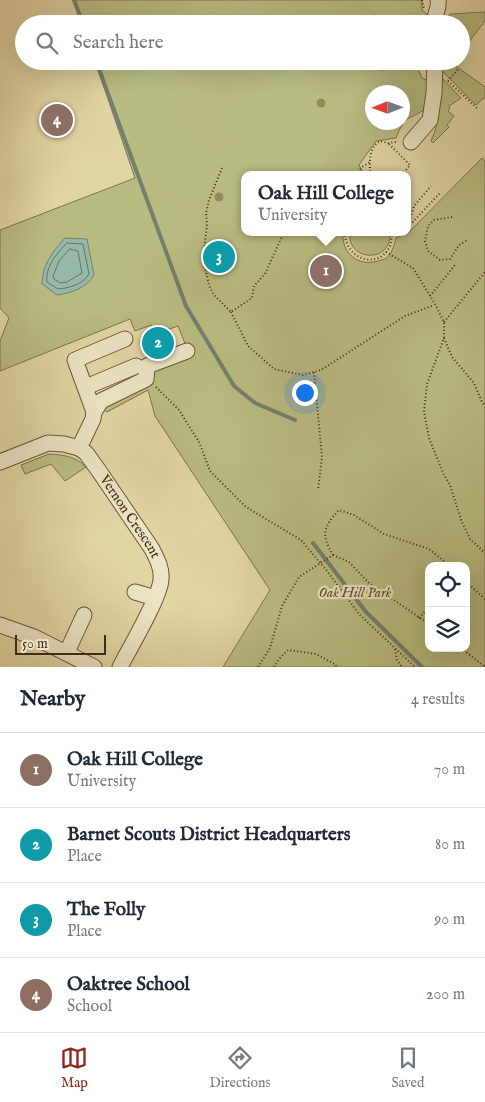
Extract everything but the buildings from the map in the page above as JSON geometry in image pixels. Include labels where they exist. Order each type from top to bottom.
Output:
[{"type":"street","points":[[434,15],[439,4],[438,0]]},
{"type":"street","points":[[411,142],[430,120],[435,70]]},
{"type":"street","points":[[94,412],[76,360],[125,339]]},
{"type":"street","points":[[0,462],[48,444],[64,444],[79,448],[93,419],[94,412],[101,401],[146,379],[147,366],[187,351]]},
{"type":"street","points":[[86,387],[136,366]]},
{"type":"street","name":"Vernon Crescent","points":[[79,448],[86,453],[99,471],[159,563],[162,579],[155,598],[120,667]]},
{"type":"street","points":[[135,592],[155,598]]},
{"type":"street","points":[[67,652],[84,615]]},
{"type":"street","points":[[0,624],[67,652],[94,667]]},
{"type":"path","points":[[457,70],[448,81],[478,108]]},
{"type":"path","points":[[370,171],[372,148],[375,144],[380,141],[396,142]]},
{"type":"path","points":[[388,143],[410,165],[405,171]]},
{"type":"path","points":[[359,171],[370,162]]},
{"type":"path","points":[[222,168],[209,200],[206,214],[207,224],[203,261],[210,288],[214,295],[231,312],[248,346],[274,369],[303,375],[321,370],[404,316],[435,304]]},
{"type":"path","points":[[411,216],[414,206],[431,186]]},
{"type":"path","points":[[411,224],[440,193]]},
{"type":"path","points":[[452,217],[434,220],[428,226],[426,241],[428,251],[440,260],[450,259],[459,245],[468,240]]},
{"type":"path","points":[[231,312],[252,298],[254,286],[265,274],[282,236]]},
{"type":"path","points":[[345,236],[346,245],[352,253],[363,259],[381,257],[386,252],[392,236]]},
{"type":"path","points":[[386,252],[413,268],[444,322],[444,338],[427,384],[424,412],[429,438],[450,485],[464,526],[470,539],[485,553]]},
{"type":"path","points":[[430,296],[456,265]]},
{"type":"path","points":[[444,322],[485,272]]},
{"type":"path","points":[[444,338],[452,357],[474,383],[485,407]]},
{"type":"path","points":[[314,372],[322,457],[318,490]]},
{"type":"path","points":[[146,379],[179,410],[199,442],[210,471],[246,507],[301,540],[321,562],[359,614],[415,667]]},
{"type":"path","points":[[425,622],[368,583],[349,562],[333,555],[325,541],[328,522],[339,510],[354,516],[384,534],[429,549],[445,562]]},
{"type":"path","points":[[258,667],[270,648],[282,606],[299,577],[333,555]]},
{"type":"path","points":[[470,586],[485,599]]},
{"type":"path","points":[[419,618],[425,611]]},
{"type":"path","points":[[395,649],[397,660],[402,667]]},
{"type":"path","points":[[274,667],[288,650],[316,654],[336,665],[336,667]]},
{"type":"path","points":[[466,652],[485,667]]},
{"type":"green space","points":[[74,0],[422,0],[422,10],[428,15],[79,15]]},
{"type":"green space","points":[[485,12],[485,21],[470,40],[470,15],[450,14]]},
{"type":"green space","name":"Oak Hill Park","points":[[98,70],[418,70],[422,78],[429,81],[424,110],[410,117],[410,85],[365,85],[365,130],[400,130],[396,138],[376,141],[359,165],[362,171],[241,171],[241,236],[343,236],[345,246],[352,257],[364,262],[383,260],[391,252],[396,238],[411,236],[411,230],[482,158],[485,161],[485,667],[223,667],[270,590],[155,416],[148,390],[107,412],[104,410],[109,401],[129,384],[155,370],[190,356],[178,326],[161,332],[159,327],[153,329],[151,325],[135,331],[130,319],[0,371],[0,341],[9,318],[0,308],[0,230],[135,178]]},
{"type":"green space","points":[[441,70],[461,70],[485,87],[485,97],[476,105]]},
{"type":"green space","points":[[442,78],[461,98],[449,106],[448,111],[454,116],[447,125],[449,127],[433,143],[431,141],[436,128]]},
{"type":"green space","points":[[350,236],[390,236],[389,242],[384,250],[378,254],[362,254],[355,249]]},
{"type":"green space","points":[[49,454],[78,460],[86,467],[65,481],[51,464],[25,474],[21,465]]},
{"type":"water","points":[[65,238],[87,239],[94,275],[91,280],[78,289],[57,295],[42,284],[42,277],[49,259]]},
{"type":"waterway","points":[[74,0],[80,15]]},
{"type":"waterway","points":[[99,70],[186,306],[234,386],[255,403],[295,420]]},
{"type":"waterway","points":[[313,543],[366,612],[422,667]]},
{"type":"place","name":"Oaktree School","points":[[57,120]]},
{"type":"place","name":"The Folly","points":[[219,257]]},
{"type":"place","name":"Oak Hill College","points":[[326,271]]},
{"type":"place","name":"Barnet Scouts District Headquarters","points":[[158,343]]}]
